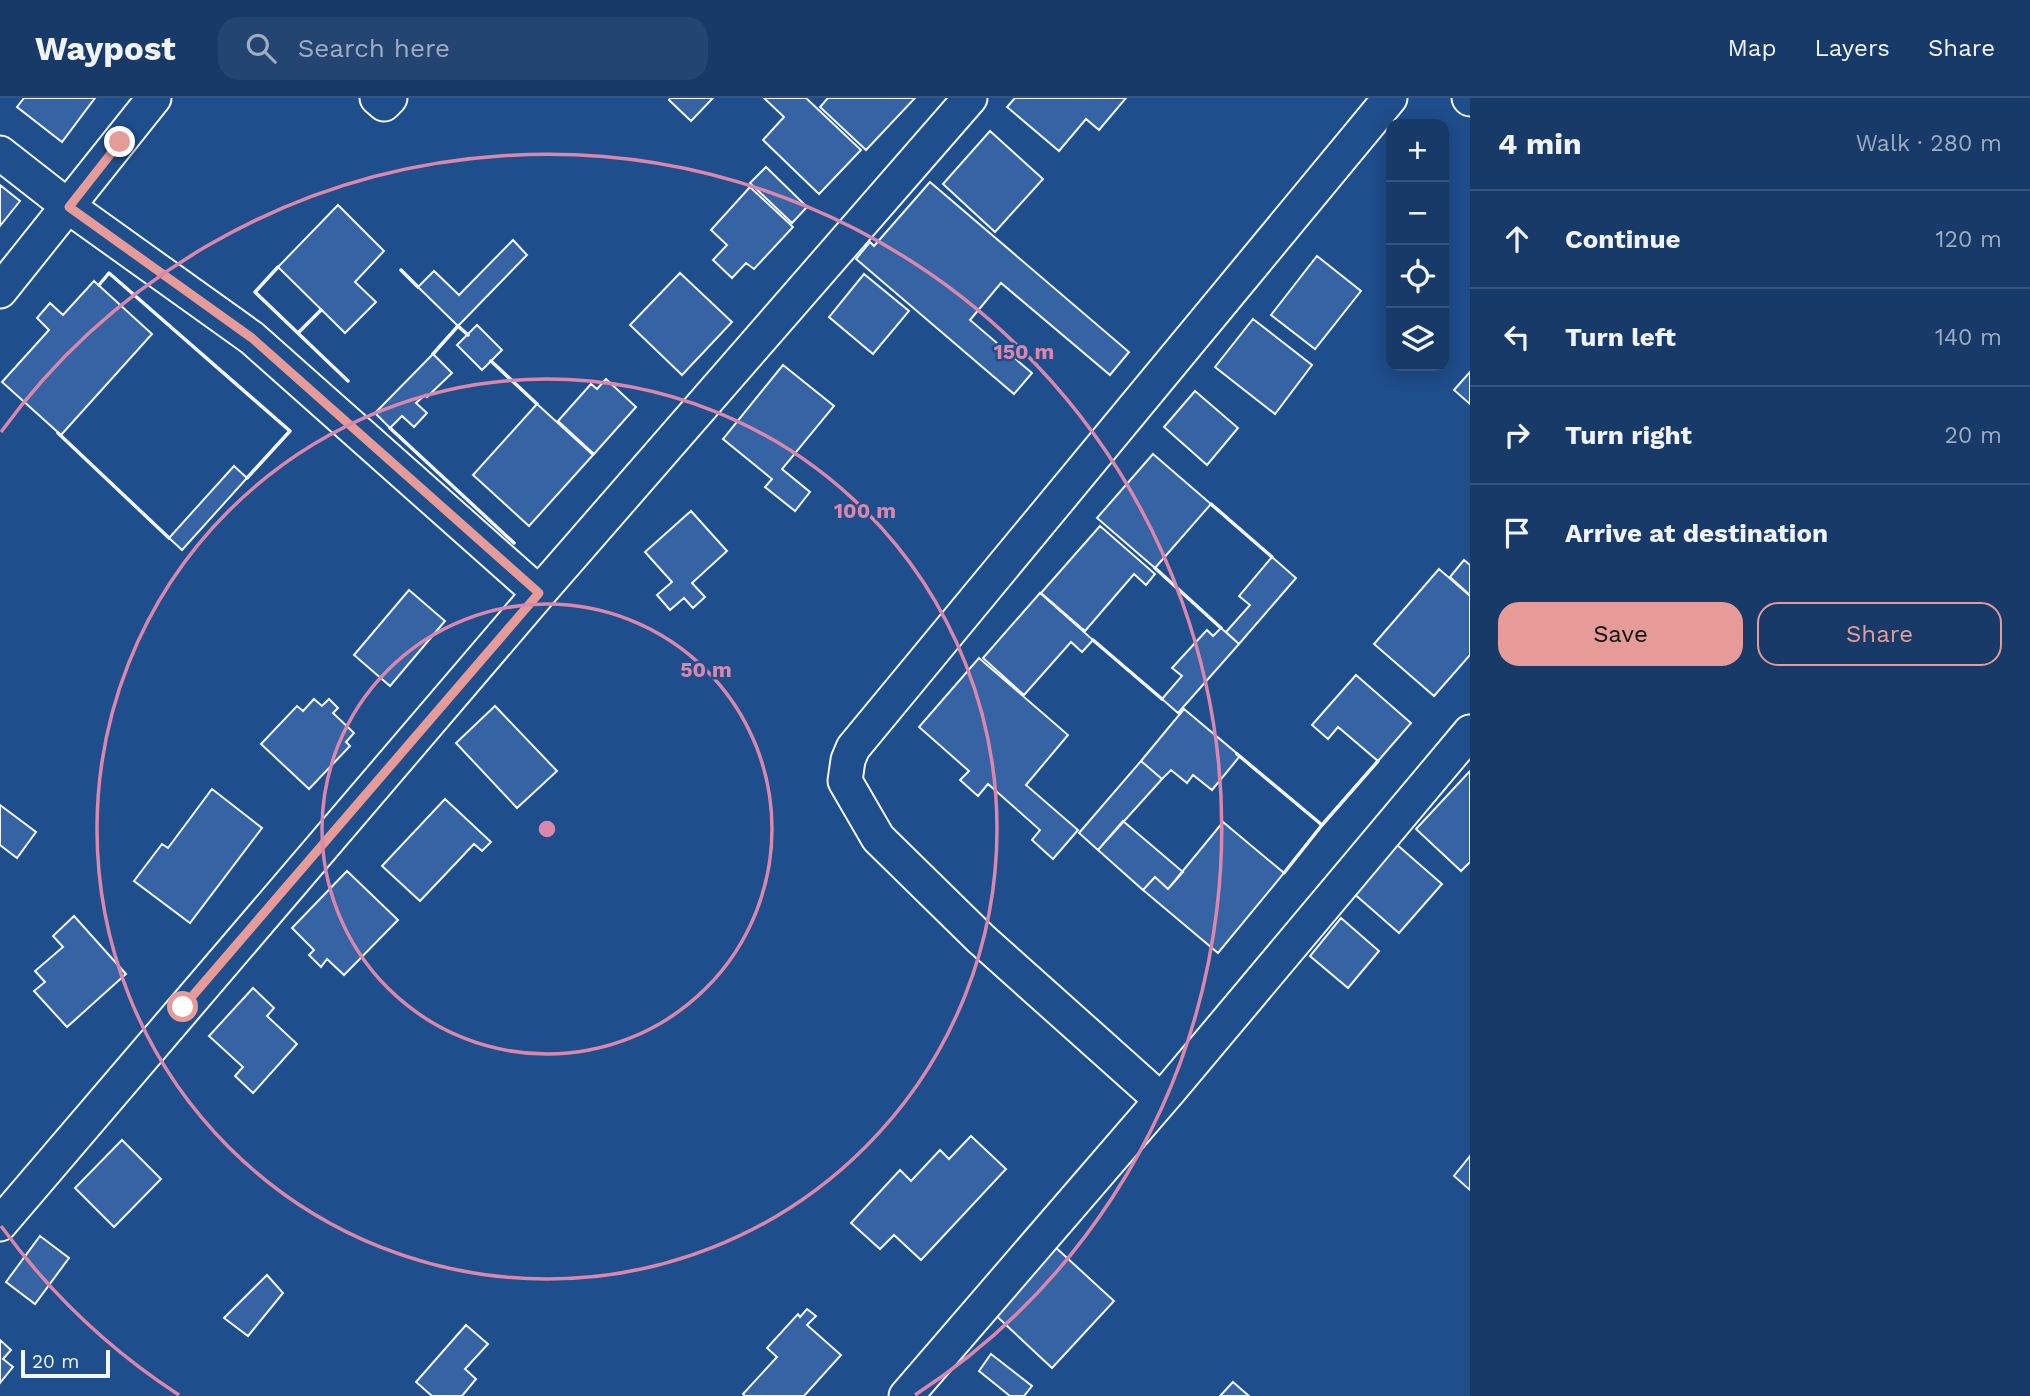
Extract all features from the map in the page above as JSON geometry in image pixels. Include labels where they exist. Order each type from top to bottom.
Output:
[{"type":"street","points":[[0,291],[154,98]]},
{"type":"street","points":[[377,98],[384,104],[390,98]]},
{"type":"street","points":[[0,1224],[539,593],[970,98]]},
{"type":"street","points":[[1161,1100],[981,939],[878,838],[845,781],[848,760],[853,748],[1390,98]]},
{"type":"street","points":[[0,153],[69,207],[252,338],[539,593]]},
{"type":"street","points":[[906,1396],[1161,1100],[1470,732]]},
{"type":"building","points":[[24,98],[95,98],[62,142],[17,107]]},
{"type":"building","points":[[670,98],[713,98],[691,121]]},
{"type":"building","points":[[764,98],[806,98],[861,150],[819,194],[763,140],[784,117]]},
{"type":"building","points":[[828,98],[915,98],[866,150],[820,107]]},
{"type":"building","points":[[1015,98],[1126,98],[1099,130],[1086,119],[1059,151],[1007,107]]},
{"type":"building","points":[[990,131],[1043,179],[995,232],[943,184]]},
{"type":"building","points":[[766,167],[807,207],[792,223],[750,183]]},
{"type":"building","points":[[930,182],[1129,352],[1110,375],[1001,283],[970,320],[1032,373],[1014,394],[856,259],[870,242],[874,246]]},
{"type":"building","points":[[0,185],[20,201],[0,226]]},
{"type":"building","points":[[750,187],[793,227],[754,269],[746,263],[732,278],[713,260],[727,245],[711,230]]},
{"type":"building","points":[[338,205],[384,251],[355,282],[376,302],[345,333],[278,267]]},
{"type":"building","points":[[513,240],[527,255],[458,326],[418,287],[434,271],[459,295]]},
{"type":"building","points":[[1317,256],[1361,291],[1315,349],[1271,315]]},
{"type":"building","points":[[680,273],[732,322],[682,375],[630,325]]},
{"type":"building","points":[[864,274],[909,311],[873,354],[829,317]]},
{"type":"building","points":[[94,281],[152,334],[61,435],[2,382],[49,330],[37,318],[50,303],[63,315]]},
{"type":"building","points":[[1253,319],[1312,365],[1275,414],[1215,367]]},
{"type":"building","points":[[477,325],[502,350],[482,370],[457,345]]},
{"type":"building","points":[[433,354],[452,373],[427,397],[425,395],[416,403],[427,413],[414,427],[402,416],[390,428],[375,413]]},
{"type":"building","points":[[783,365],[834,406],[782,469],[810,492],[795,511],[765,487],[772,479],[723,439]]},
{"type":"building","points":[[1470,372],[1470,404],[1454,390]]},
{"type":"building","points":[[606,379],[636,407],[594,454],[558,421],[591,384],[597,389]]},
{"type":"building","points":[[1195,391],[1238,428],[1207,465],[1164,427]]},
{"type":"building","points":[[537,404],[593,455],[529,526],[473,475]]},
{"type":"building","points":[[1153,454],[1211,504],[1155,568],[1097,518]]},
{"type":"building","points":[[234,466],[247,478],[182,550],[169,538]]},
{"type":"building","points":[[691,511],[727,551],[692,583],[705,597],[693,608],[684,598],[670,610],[657,595],[672,582],[645,552]]},
{"type":"building","points":[[1100,526],[1155,574],[1146,585],[1134,574],[1085,631],[1041,593]]},
{"type":"building","points":[[1272,557],[1296,578],[1239,644],[1226,632],[1250,605],[1239,596]]},
{"type":"building","points":[[1464,560],[1470,565],[1470,595],[1450,577]]},
{"type":"building","points":[[1439,569],[1470,596],[1470,655],[1434,696],[1374,644]]},
{"type":"building","points":[[409,590],[445,621],[390,686],[354,655]]},
{"type":"building","points":[[1040,593],[1093,640],[1082,652],[1071,642],[1024,695],[983,658]]},
{"type":"building","points":[[1221,628],[1239,644],[1178,713],[1162,699],[1182,676],[1172,668],[1207,630],[1213,636]]},
{"type":"building","points":[[979,658],[1068,735],[1026,785],[1078,830],[1053,859],[1032,840],[1040,830],[988,784],[978,796],[960,780],[969,771],[919,727]]},
{"type":"building","points":[[1356,675],[1411,723],[1378,761],[1338,727],[1328,739],[1312,725]]},
{"type":"building","points":[[314,699],[322,706],[329,699],[338,708],[333,713],[354,733],[346,742],[350,746],[309,789],[261,744],[297,706],[303,711]]},
{"type":"building","points":[[495,706],[557,771],[517,808],[456,743]]},
{"type":"building","points":[[1184,709],[1240,756],[1212,790],[1193,775],[1187,783],[1171,770],[1162,779],[1141,761]]},
{"type":"building","points":[[1141,761],[1162,779],[1098,850],[1079,833]]},
{"type":"building","points":[[1470,771],[1470,862],[1461,871],[1416,829]]},
{"type":"building","points":[[212,789],[262,828],[190,923],[134,881],[162,844],[168,848]]},
{"type":"building","points":[[445,799],[491,842],[482,851],[474,844],[420,901],[382,866]]},
{"type":"building","points":[[0,805],[36,832],[17,858],[0,845]]},
{"type":"building","points":[[1123,821],[1183,872],[1168,889],[1155,877],[1143,890],[1098,850]]},
{"type":"building","points":[[1223,822],[1284,873],[1218,953],[1143,890],[1155,877],[1168,889]]},
{"type":"building","points":[[1395,843],[1442,884],[1399,933],[1352,892]]},
{"type":"building","points":[[347,871],[398,920],[344,975],[327,959],[321,967],[309,955],[314,950],[292,928]]},
{"type":"building","points":[[74,916],[126,974],[67,1027],[34,991],[45,982],[35,971],[63,947],[53,936]]},
{"type":"building","points":[[1341,918],[1379,951],[1348,988],[1310,956]]},
{"type":"building","points":[[253,988],[274,1008],[267,1016],[297,1044],[253,1093],[235,1076],[243,1067],[209,1036]]},
{"type":"building","points":[[971,1136],[1006,1169],[921,1260],[894,1235],[880,1249],[851,1223],[900,1170],[911,1181],[940,1150],[949,1159]]},
{"type":"building","points":[[122,1140],[161,1179],[114,1227],[75,1188]]},
{"type":"building","points":[[1470,1156],[1470,1190],[1454,1176]]},
{"type":"building","points":[[40,1236],[69,1258],[35,1304],[6,1282]]},
{"type":"building","points":[[1053,1245],[1114,1301],[1052,1368],[991,1311]]},
{"type":"building","points":[[267,1275],[283,1293],[248,1336],[224,1318]]},
{"type":"building","points":[[807,1309],[816,1316],[807,1325],[841,1355],[804,1396],[745,1396],[743,1394],[777,1357],[767,1348],[798,1314],[800,1317]]},
{"type":"building","points":[[466,1325],[488,1344],[465,1369],[476,1379],[462,1396],[432,1396],[416,1382]]},
{"type":"building","points":[[0,1340],[11,1350],[3,1359],[13,1367],[0,1383]]},
{"type":"building","points":[[991,1354],[1032,1386],[1024,1396],[1010,1396],[979,1371]]},
{"type":"building","points":[[1233,1382],[1249,1396],[1220,1396]]},
{"type":"wall","points":[[278,267],[255,292],[348,381]]},
{"type":"wall","points":[[401,270],[418,287]]},
{"type":"wall","points":[[99,285],[109,273],[290,431],[247,478]]},
{"type":"wall","points":[[298,333],[321,310]]},
{"type":"wall","points":[[433,354],[458,326],[468,335]]},
{"type":"wall","points":[[491,361],[537,404]]},
{"type":"wall","points":[[390,428],[514,543]]},
{"type":"wall","points":[[58,433],[169,538]]},
{"type":"wall","points":[[1211,504],[1272,557]]},
{"type":"wall","points":[[1155,568],[1221,628]]},
{"type":"wall","points":[[1093,640],[1162,699]]},
{"type":"wall","points":[[1237,754],[1322,825],[1378,761]]},
{"type":"wall","points":[[1284,873],[1322,825]]},
{"type":"route","points":[[120,142],[69,207],[252,338],[539,593],[183,1007]]}]
